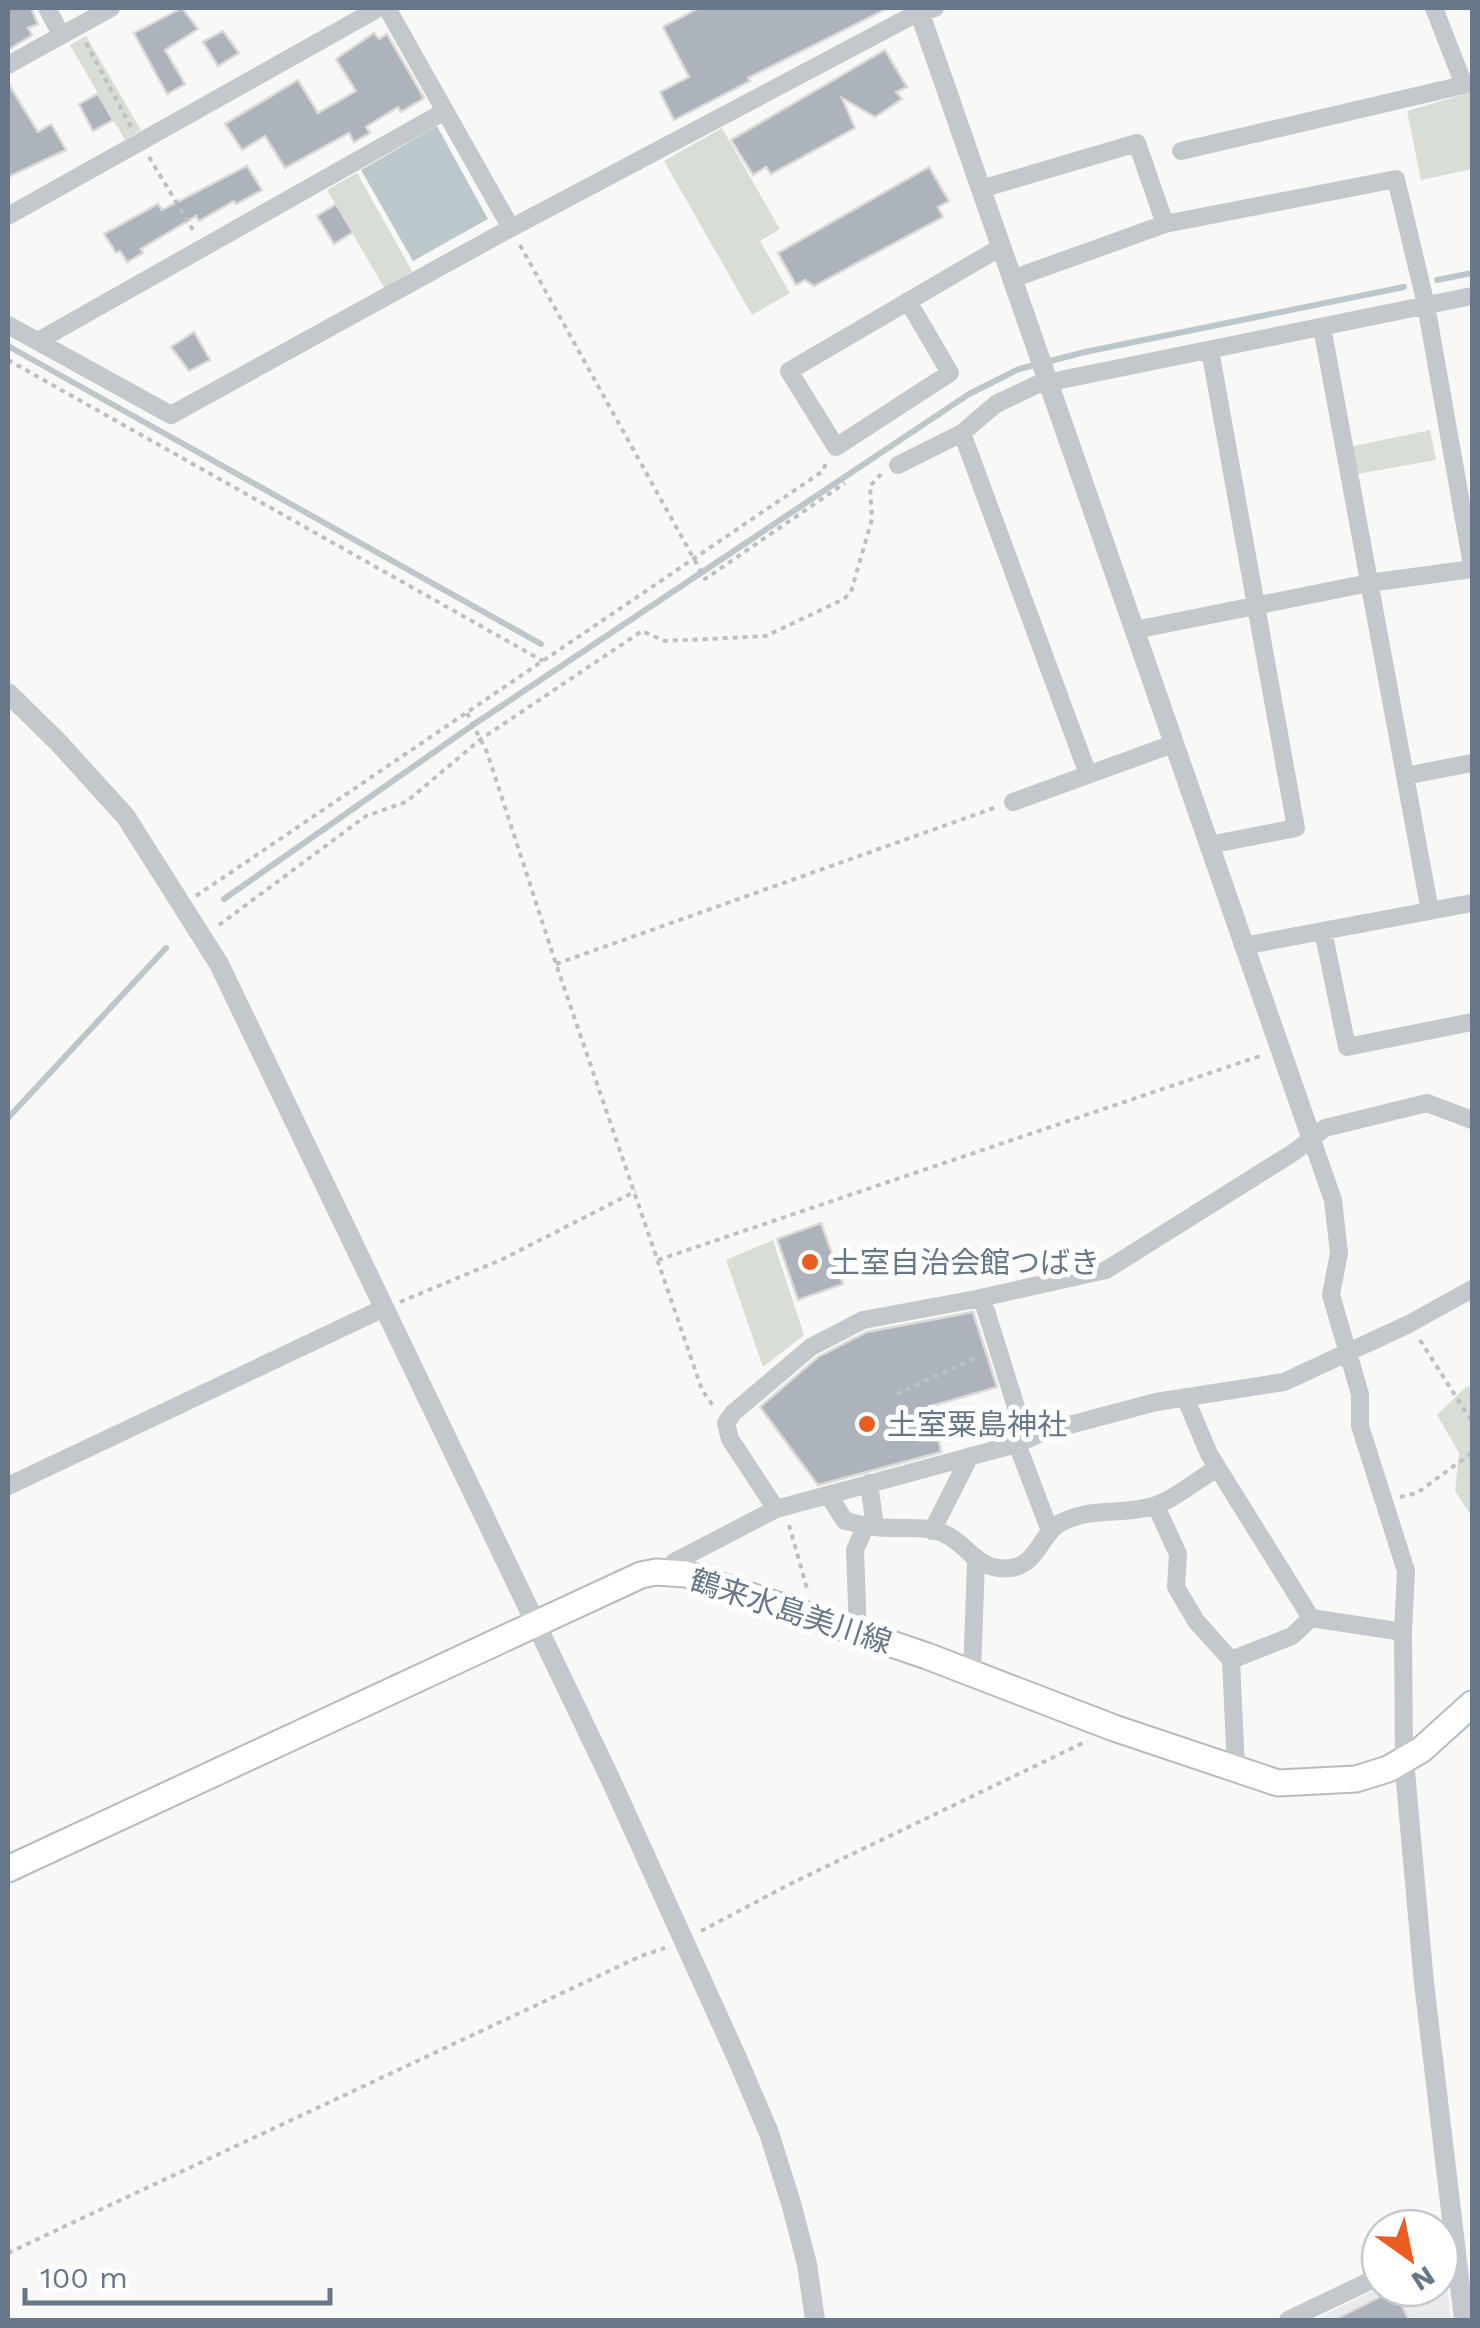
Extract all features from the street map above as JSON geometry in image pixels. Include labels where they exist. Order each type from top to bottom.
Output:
[{"type":"main road","name":"鶴来水島美川線","points":[[8,1869],[534,1622],[641,1575],[666,1572],[686,1574],[1278,1784],[1356,1779],[1404,1760],[1421,1750],[1472,1704]]},
{"type":"street","points":[[47,8],[61,34]]},
{"type":"street","points":[[8,65],[111,8]]},
{"type":"street","points":[[8,216],[379,8]]},
{"type":"street","points":[[387,8],[511,228]]},
{"type":"street","points":[[1180,151],[1468,84],[1434,8]]},
{"type":"street","points":[[8,325],[170,415],[924,9],[1042,368],[1333,1200],[1339,1253],[1330,1295],[1360,1394],[1360,1426],[1406,1571],[1404,1760],[1444,2208]]},
{"type":"street","points":[[38,341],[445,111]]},
{"type":"street","points":[[981,189],[1137,143],[1165,224]]},
{"type":"street","points":[[1012,279],[1165,224],[1396,179],[1426,306],[1472,567],[1369,583],[1136,630]]},
{"type":"street","points":[[908,301],[950,374],[836,447],[790,371],[908,301],[1001,248]]},
{"type":"street","points":[[898,465],[962,433],[1042,368],[1210,350],[1472,296]]},
{"type":"street","points":[[1322,327],[1430,911]]},
{"type":"street","points":[[1209,845],[1296,828],[1210,350]]},
{"type":"street","points":[[962,433],[1088,774]]},
{"type":"street","points":[[8,694],[126,817],[219,964],[685,1941],[768,2133],[807,2264],[816,2320]]},
{"type":"street","points":[[1013,802],[1172,744]]},
{"type":"street","points":[[1405,776],[1472,763]]},
{"type":"street","points":[[1243,946],[1472,903]]},
{"type":"street","points":[[1322,931],[1348,1047],[1472,1022]]},
{"type":"street","points":[[780,1508],[730,1439],[726,1423],[732,1412],[810,1348],[864,1320],[1106,1270],[1294,1152],[1325,1128],[1427,1103],[1472,1120]]},
{"type":"street","points":[[666,1572],[674,1562],[780,1508],[1021,1442],[1062,1426],[1186,1397],[1284,1382],[1409,1324],[1472,1289]]},
{"type":"street","points":[[982,1298],[1050,1531]]},
{"type":"street","points":[[8,1486],[384,1308]]},
{"type":"street","points":[[1186,1397],[1217,1468],[1312,1618],[1403,1632]]},
{"type":"street","points":[[932,1531],[970,1456]]},
{"type":"street","points":[[828,1495],[845,1522],[942,1532],[976,1562],[1008,1569],[1022,1564],[1062,1522],[1094,1510],[1130,1511],[1156,1506],[1217,1468]]},
{"type":"street","points":[[858,1634],[855,1550],[871,1526],[869,1483]]},
{"type":"street","points":[[1156,1506],[1178,1554],[1176,1587],[1196,1620],[1231,1660],[1236,1769]]},
{"type":"street","points":[[972,1674],[976,1562]]},
{"type":"street","points":[[1231,1660],[1292,1636],[1312,1618]]},
{"type":"street","points":[[1288,2320],[1360,2286]]},
{"type":"path","points":[[511,228],[705,579],[846,482]]},
{"type":"path","points":[[8,360],[480,622],[543,661]]},
{"type":"path","points":[[184,904],[823,471],[836,447]]},
{"type":"path","points":[[203,937],[366,816],[406,802],[480,735],[642,631],[665,641],[766,636],[844,599],[851,592],[872,519],[870,486],[898,465]]},
{"type":"path","points":[[467,713],[480,735],[702,1390],[726,1423]]},
{"type":"path","points":[[556,964],[1013,802]]},
{"type":"path","points":[[657,1261],[1279,1050]]},
{"type":"path","points":[[384,1308],[502,1259],[636,1192]]},
{"type":"path","points":[[1409,1324],[1472,1422]]},
{"type":"path","points":[[897,1394],[998,1348]]},
{"type":"path","points":[[1383,1501],[1417,1493],[1469,1455],[1472,1448]]},
{"type":"path","points":[[780,1508],[816,1621]]},
{"type":"path","points":[[8,2254],[640,1956],[685,1941],[792,1883],[1114,1728]]},
{"type":"shaded area","points":[[86,36],[141,130],[125,140],[70,45]]},
{"type":"shaded area","points":[[1472,92],[1472,169],[1421,180],[1407,111]]},
{"type":"shaded area","points":[[437,126],[488,219],[413,261],[361,170]]},
{"type":"shaded area","points":[[722,128],[780,229],[760,241],[790,293],[752,315],[664,161]]},
{"type":"shaded area","points":[[357,173],[412,271],[385,289],[327,190]]},
{"type":"shaded area","points":[[1430,430],[1436,460],[1357,474],[1349,447]]},
{"type":"shaded area","points":[[773,1240],[804,1335],[763,1367],[726,1260]]},
{"type":"shaded area","points":[[1472,1386],[1472,1517],[1455,1491],[1459,1453],[1437,1415],[1466,1387]]},
{"type":"shaded area","points":[[1360,2297],[1360,2308],[1450,2308],[1451,2320],[1314,2320]]},
{"type":"building","points":[[8,8],[31,8],[38,24],[28,28],[32,35],[8,50]]},
{"type":"building","points":[[182,8],[198,29],[165,50],[185,84],[167,94],[134,33]]},
{"type":"building","points":[[699,8],[888,8],[674,120],[660,92],[689,77],[663,27]]},
{"type":"building","points":[[223,31],[239,53],[218,66],[203,42]]},
{"type":"building","points":[[374,33],[379,39],[387,34],[424,98],[401,112],[398,107],[366,127],[370,133],[354,142],[349,133],[285,168],[265,136],[242,150],[225,124],[298,80],[318,113],[356,91],[336,59]]},
{"type":"building","points":[[885,50],[907,87],[896,92],[902,99],[875,117],[842,98],[855,128],[771,174],[766,167],[753,175],[731,140]]},
{"type":"building","points":[[8,83],[38,132],[51,124],[66,150],[8,177]]},
{"type":"building","points":[[98,94],[113,120],[93,131],[79,104]]},
{"type":"building","points":[[247,166],[262,190],[199,221],[196,216],[141,249],[143,253],[127,262],[104,234],[158,204],[162,210]]},
{"type":"building","points":[[929,167],[949,201],[938,207],[943,217],[814,286],[805,280],[796,285],[778,253]]},
{"type":"building","points":[[336,204],[353,232],[334,244],[317,216]]},
{"type":"building","points":[[194,332],[210,360],[189,371],[171,347]]},
{"type":"building","name":"土室自治会館つばき","points":[[821,1223],[843,1284],[798,1300],[777,1239]]},
{"type":"building","points":[[973,1312],[997,1387],[932,1406],[941,1452],[818,1485],[760,1407],[818,1357],[867,1332]]},
{"type":"building","points":[[1360,2307],[1403,2308],[1409,2320],[1334,2320]]},
{"type":"waterway","points":[[1437,280],[1472,273]]},
{"type":"waterway","points":[[224,899],[470,727],[969,394],[1019,369],[1085,352],[1404,287]]},
{"type":"waterway","points":[[8,346],[541,644]]},
{"type":"waterway","points":[[8,1118],[166,948]]},
{"type":"place","name":"土室自治会館つばき","points":[[810,1262]]},
{"type":"place","name":"土室粟島神社","points":[[867,1424]]}]
